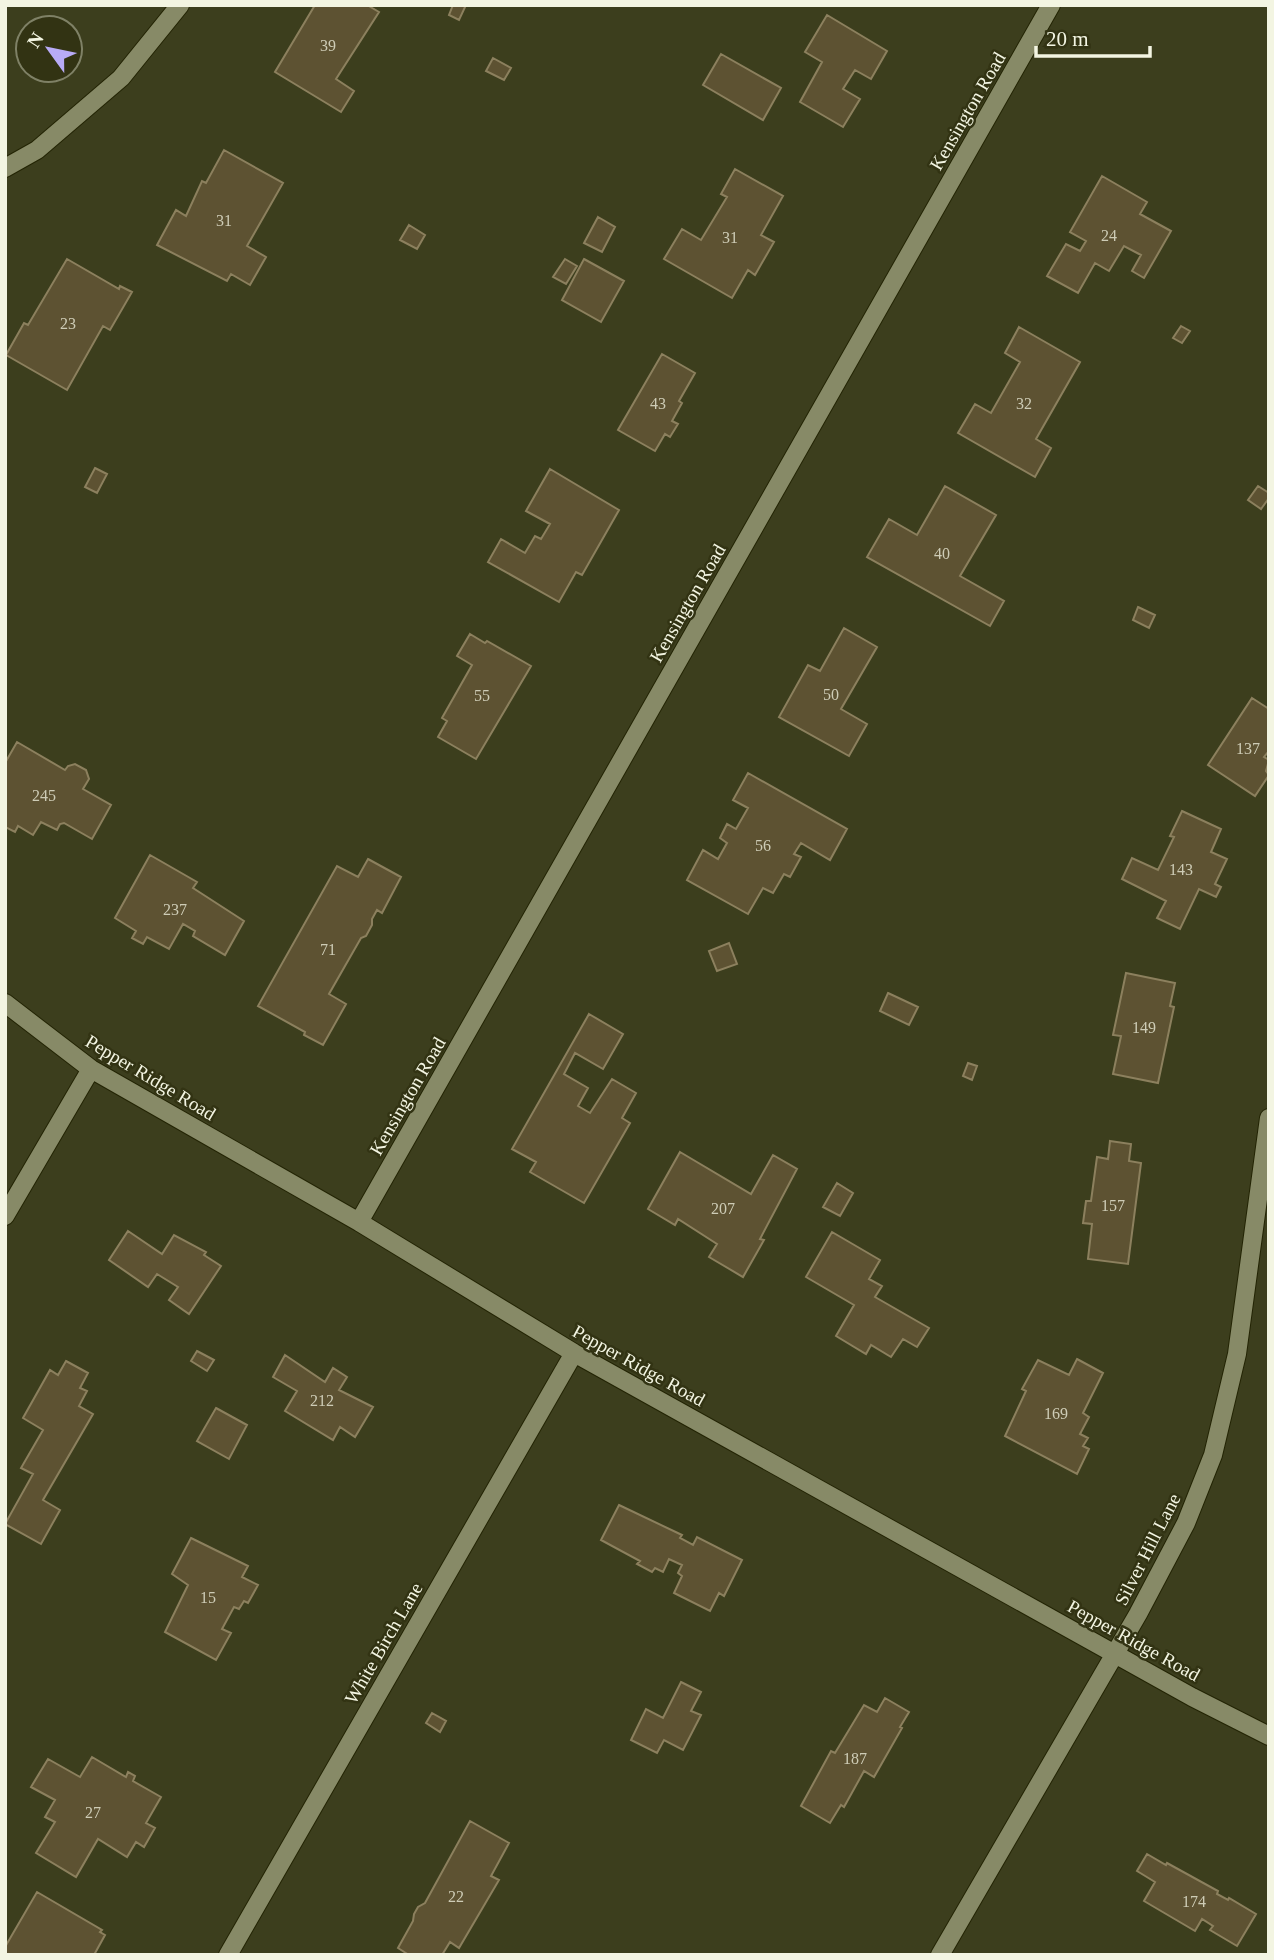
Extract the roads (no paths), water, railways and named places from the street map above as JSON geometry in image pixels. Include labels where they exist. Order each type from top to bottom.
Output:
[{"type":"street","points":[[5,168],[37,150],[121,78],[180,5]]},
{"type":"street","name":"Kensington Road","points":[[359,1222],[1051,5]]},
{"type":"street","name":"Pepper Ridge Road","points":[[5,1003],[92,1069],[359,1222],[574,1353],[1269,1736]]},
{"type":"street","points":[[5,1216],[92,1069]]},
{"type":"street","name":"Silver Hill Lane","points":[[940,1955],[1116,1654],[1186,1523],[1213,1455],[1237,1354],[1263,1205],[1269,1118]]},
{"type":"street","name":"White Birch Lane","points":[[228,1955],[574,1353]]}]
